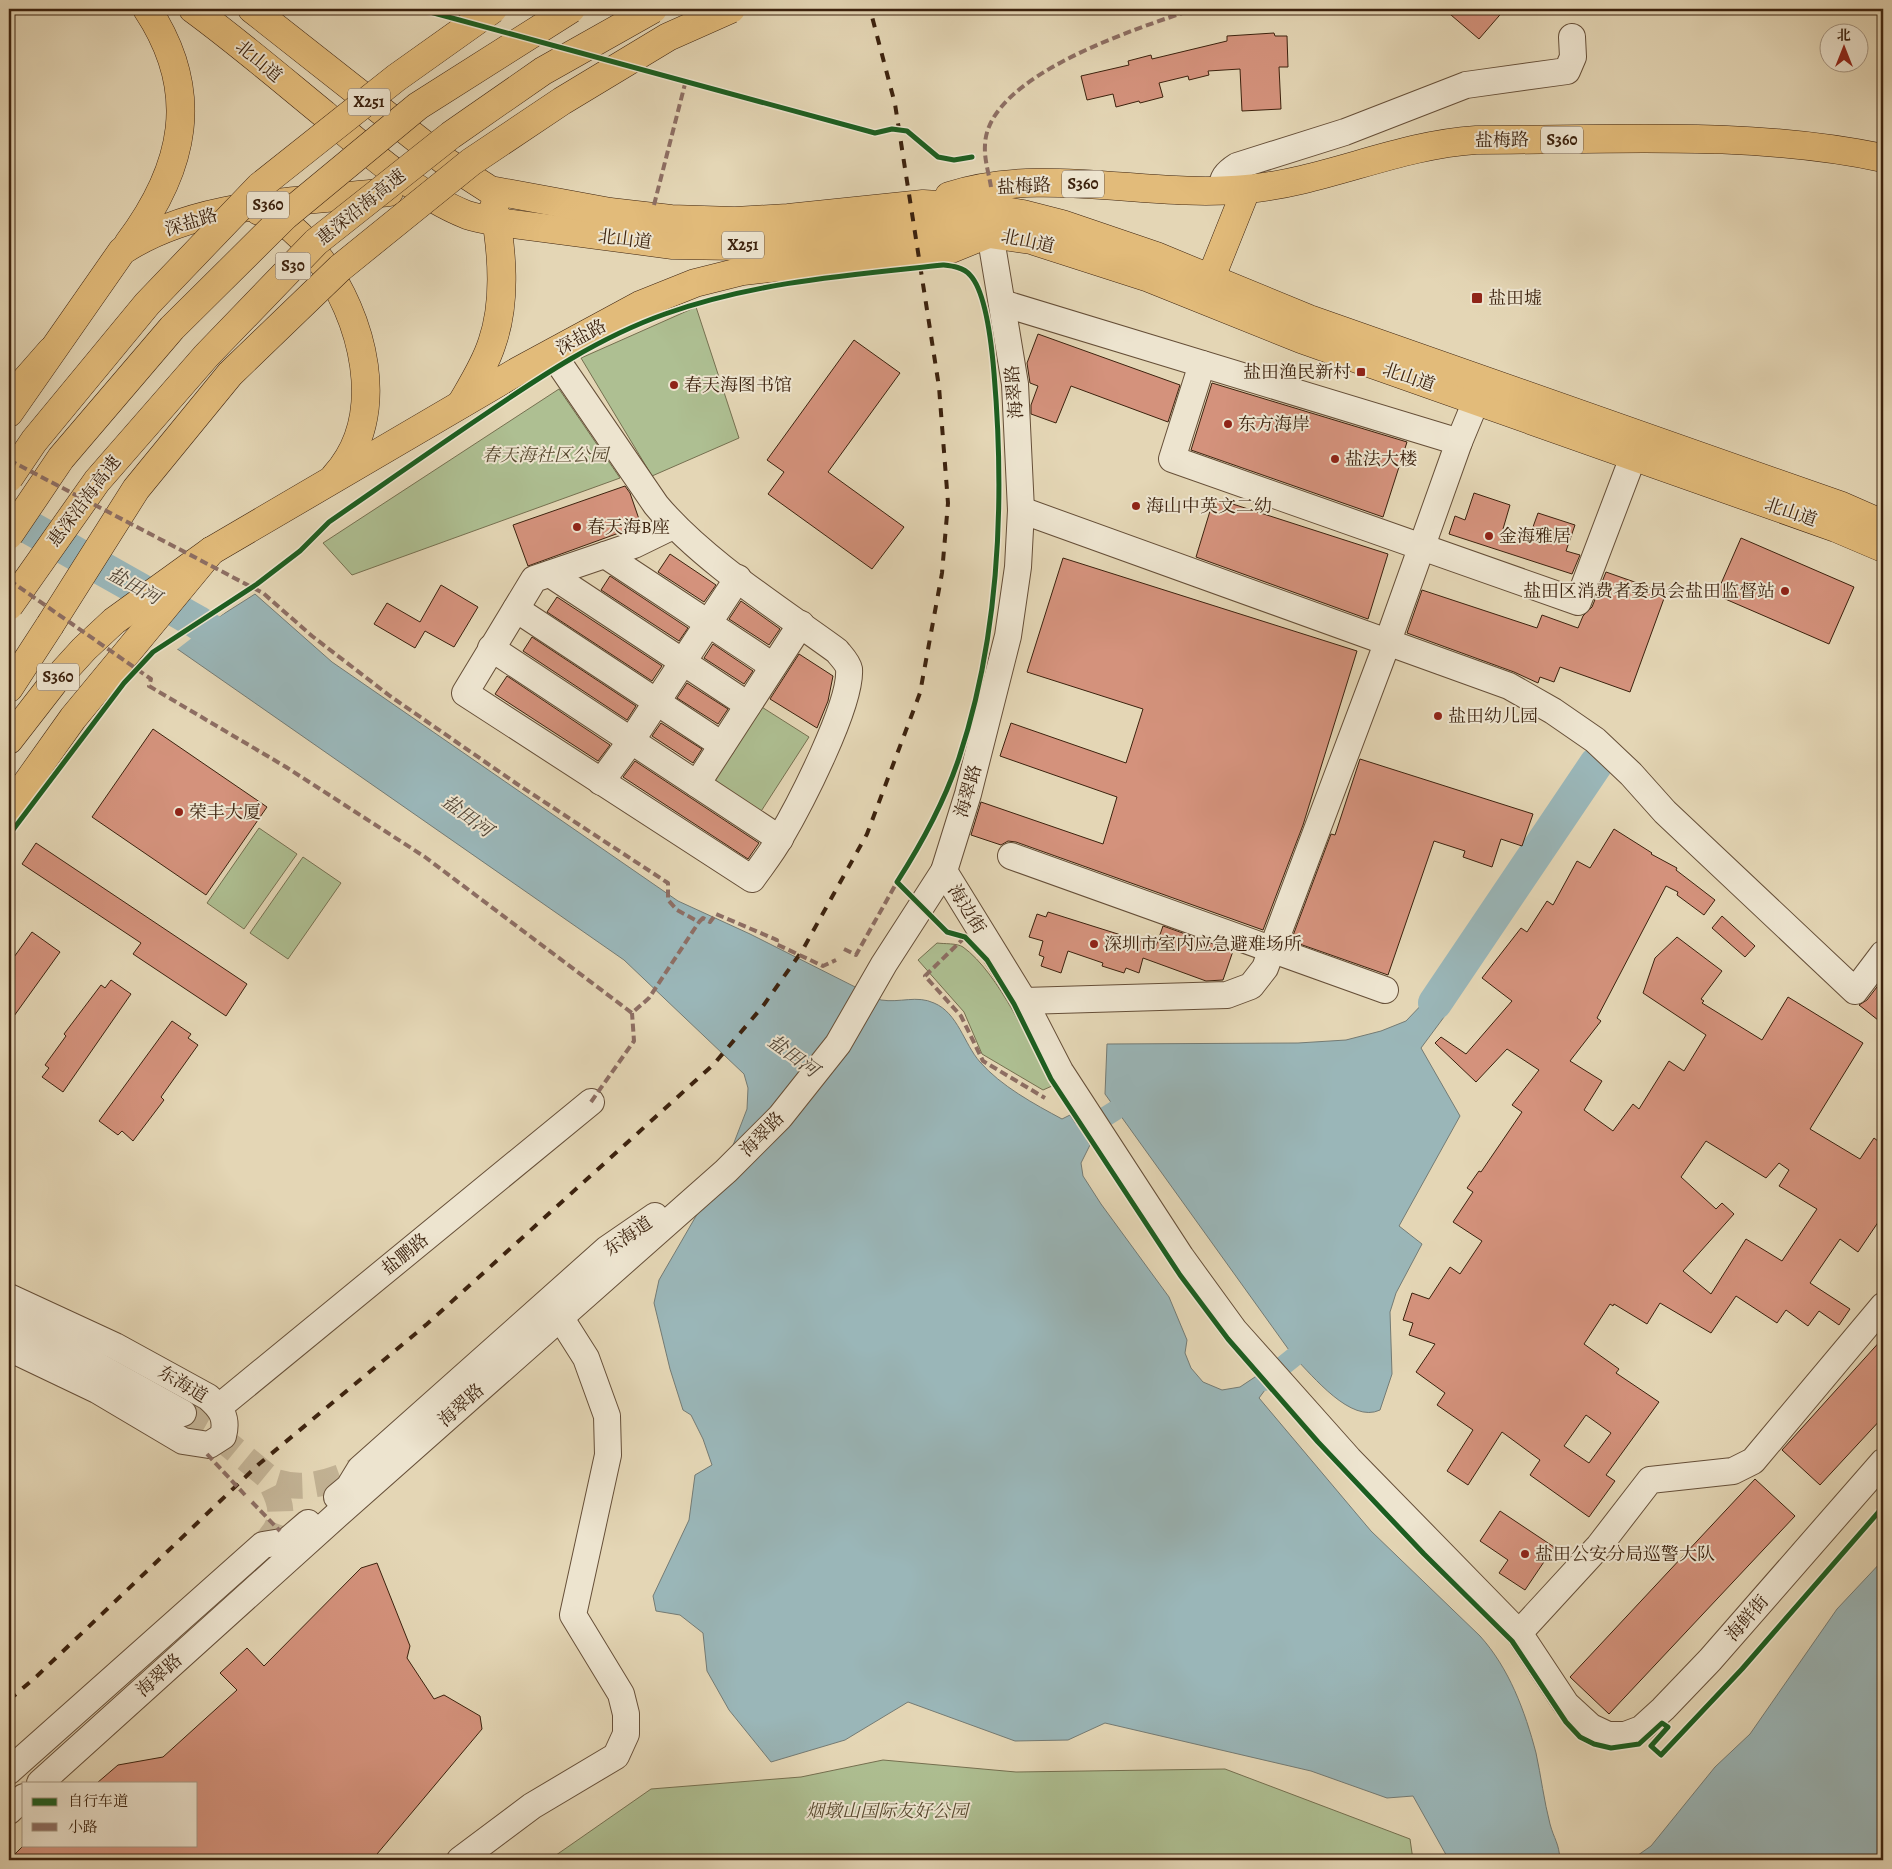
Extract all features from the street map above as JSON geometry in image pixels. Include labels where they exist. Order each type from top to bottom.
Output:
[{"type":"main road","points":[[122,251],[142,224],[168,178],[176,154],[180,132],[180,106],[172,56],[161,32],[147,9]]},
{"type":"main road","name":"北山道","points":[[192,9],[253,55],[349,136],[421,189],[445,204],[468,215],[497,222],[673,245],[737,246],[920,230],[956,229],[1031,240],[1309,319],[1637,446],[1883,548]]},
{"type":"main road","name":"北山道","points":[[252,9],[445,161],[490,190],[610,212],[671,219],[735,220],[788,218],[923,204],[986,208],[1054,222],[1156,256],[1207,289],[1301,339],[1476,401],[1842,506],[1883,524]]},
{"type":"main road","points":[[9,478],[34,441],[147,304],[260,186],[396,78],[493,9]]},
{"type":"main road","name":"S30","points":[[9,535],[60,458],[172,328],[285,216],[418,106],[571,9]]},
{"type":"main road","name":"惠深沿海高速","points":[[9,606],[96,481],[206,356],[316,242],[451,135],[543,71],[653,9]]},
{"type":"main road","points":[[9,688],[136,489],[230,374],[340,268],[471,162],[554,106],[668,37],[731,9]]},
{"type":"main road","name":"盐梅路","points":[[923,204],[954,194],[991,187],[1041,184],[1081,184],[1166,190],[1233,190],[1278,186],[1414,148],[1446,142],[1476,140],[1757,141],[1804,144],[1883,158]]},
{"type":"main road","name":"深盐路","points":[[9,413],[122,251],[168,227],[205,216],[246,208],[421,189],[469,188],[490,190]]},
{"type":"main road","points":[[460,407],[481,370],[495,333],[501,282],[497,222],[490,190]]},
{"type":"main road","points":[[1207,289],[1233,190]]},
{"type":"main road","points":[[246,208],[277,218],[291,227],[308,243],[334,279],[359,334],[363,351],[366,388],[360,426],[345,465],[329,483]]},
{"type":"main road","name":"深盐路","points":[[211,551],[552,353],[640,305],[696,283],[743,271],[798,264],[926,253],[951,249],[990,233]]},
{"type":"main road","points":[[743,271],[833,238]]},
{"type":"main road","points":[[9,399],[51,351]]},
{"type":"main road","points":[[9,808],[44,757],[137,639],[211,551]]},
{"type":"main road","name":"S360","points":[[9,740],[54,682],[114,621],[211,551]]},
{"type":"street","points":[[1233,190],[1222,181],[1227,173],[1237,166],[1345,132],[1466,85],[1567,71],[1573,57],[1572,38]]},
{"type":"street","name":"海翠路","points":[[9,1771],[263,1545],[287,1540],[349,1487],[360,1469],[578,1287],[693,1201],[780,1117],[838,1044],[884,964],[944,871],[968,794],[1008,636],[1018,567],[1021,510],[1015,384],[990,233]]},
{"type":"street","points":[[1002,303],[1459,442]]},
{"type":"street","points":[[552,353],[656,505],[673,526],[738,578],[837,650],[849,666],[849,678],[845,697],[830,738],[780,839],[752,879],[465,693],[534,579],[634,545],[673,526]]},
{"type":"street","points":[[1202,364],[1172,459],[1578,602],[1637,446]]},
{"type":"street","points":[[1024,1001],[1227,995],[1251,986],[1265,968],[1388,641],[1459,442],[1476,401]]},
{"type":"street","points":[[1021,510],[1509,686],[1553,711],[1595,740],[1631,774],[1665,812],[1855,991],[1883,954]]},
{"type":"street","points":[[605,555],[773,666]]},
{"type":"street","points":[[550,574],[748,705]]},
{"type":"street","points":[[601,782],[631,741],[738,578]]},
{"type":"street","points":[[516,609],[722,745]]},
{"type":"street","points":[[697,784],[801,624]]},
{"type":"street","points":[[492,648],[780,839]]},
{"type":"street","points":[[1011,856],[1385,990]]},
{"type":"street","name":"海边街","points":[[944,871],[1024,1001],[1060,1071],[1181,1257],[1258,1359],[1349,1460],[1519,1632],[1566,1704],[1591,1727]]},
{"type":"street","name":"盐鹏路","points":[[220,1407],[590,1102]]},
{"type":"street","name":"海翠路","points":[[41,1782],[560,1317],[578,1287]]},
{"type":"street","name":"东海道","points":[[9,1298],[115,1346],[208,1397],[220,1407],[224,1417],[223,1436],[209,1445],[192,1444],[183,1441],[97,1390],[9,1348]]},
{"type":"street","points":[[1519,1632],[1599,1546],[1650,1480],[1734,1471],[1753,1461],[1883,1306]]},
{"type":"street","points":[[460,1860],[532,1806],[616,1756],[626,1734],[626,1714],[621,1694],[573,1615],[608,1455],[607,1416],[586,1358],[560,1317]]},
{"type":"street","name":"东海道","points":[[9,1323],[93,1363],[182,1412]]},
{"type":"street","name":"海鲜街","points":[[1591,1727],[1608,1735],[1624,1735],[1641,1729],[1710,1660],[1883,1462]]},
{"type":"street","points":[[9,1810],[22,1799]]},
{"type":"green space","points":[[696,307],[739,438],[652,476],[581,358]]},
{"type":"green space","name":"春天海社区公园","points":[[559,389],[620,478],[352,575],[323,543]]},
{"type":"green space","points":[[757,704],[809,737],[758,816],[707,783]]},
{"type":"green space","points":[[259,828],[297,854],[244,929],[207,903]]},
{"type":"green space","points":[[303,857],[341,883],[288,959],[250,933]]},
{"type":"green space","points":[[937,943],[954,944],[963,947],[989,974],[1013,1011],[1052,1086],[1043,1090],[982,1054],[964,1012],[918,960]]},
{"type":"green space","name":"烟墩山国际友好公园","points":[[883,1760],[1016,1772],[1225,1769],[1410,1839],[1413,1860],[549,1860],[651,1789],[801,1777]]},
{"type":"water","points":[[255,594],[332,662],[678,901],[750,934],[881,1000],[915,999],[934,1003],[955,1021],[974,1055],[988,1071],[1029,1101],[1062,1119],[1070,1115],[1090,1145],[1081,1163],[1083,1176],[1101,1204],[1169,1297],[1187,1340],[1185,1353],[1191,1368],[1203,1382],[1222,1390],[1240,1387],[1258,1375],[1268,1386],[1259,1398],[1371,1531],[1480,1636],[1490,1648],[1508,1676],[1532,1737],[1548,1815],[1560,1860],[1449,1860],[1413,1796],[1387,1798],[1311,1771],[1105,1723],[1068,1740],[1015,1741],[908,1702],[845,1740],[771,1762],[729,1710],[707,1671],[703,1633],[680,1615],[656,1611],[653,1596],[689,1520],[695,1475],[712,1465],[703,1439],[691,1415],[683,1410],[670,1369],[654,1303],[659,1280],[725,1166],[747,1109],[748,1088],[744,1074],[624,960],[173,646]]},
{"type":"water","points":[[1428,998],[1447,1013],[1421,1048],[1460,1116],[1399,1226],[1422,1244],[1396,1293],[1390,1312],[1392,1374],[1380,1410],[1369,1413],[1357,1410],[1333,1396],[1294,1357],[1105,1094],[1107,1044],[1298,1043],[1346,1040],[1381,1031],[1406,1021]]},
{"type":"water","points":[[1883,1560],[1883,1860],[1631,1860],[1651,1846],[1715,1767],[1750,1734],[1837,1609]]},
{"type":"pier","points":[[250,593],[175,651],[171,648],[172,644]]},
{"type":"building","points":[[1444,9],[1505,9],[1479,39]]},
{"type":"building","points":[[1274,33],[1275,36],[1287,36],[1288,67],[1279,67],[1281,109],[1242,111],[1240,69],[1208,71],[1209,75],[1189,80],[1188,76],[1159,83],[1163,97],[1140,103],[1139,101],[1116,107],[1113,94],[1087,100],[1081,76],[1129,65],[1128,61],[1151,55],[1152,59],[1227,41],[1227,36]]},
{"type":"building","points":[[1038,334],[1180,385],[1168,422],[1071,386],[1056,423],[1031,414],[1031,405],[1038,386],[1030,383],[1027,363]]},
{"type":"building","points":[[854,340],[900,373],[828,472],[904,527],[872,569],[768,494],[784,472],[767,460]]},
{"type":"building","name":"盐法大楼","points":[[1212,383],[1407,442],[1383,517],[1191,450]]},
{"type":"building","name":"春天海B座","points":[[625,486],[630,493],[641,525],[528,566],[513,525]]},
{"type":"building","name":"金海雅居","points":[[1474,493],[1510,505],[1503,529],[1529,538],[1538,513],[1575,525],[1566,551],[1580,555],[1572,574],[1449,534],[1455,516],[1465,520]]},
{"type":"building","points":[[1214,498],[1388,554],[1368,619],[1196,557]]},
{"type":"building","name":"盐田区消费者委员会盐田监督站","points":[[1741,538],[1854,587],[1829,644],[1716,595]]},
{"type":"building","points":[[670,554],[716,585],[704,602],[658,572]]},
{"type":"building","points":[[1063,558],[1357,651],[1303,825],[1263,930],[1016,842],[1008,841],[1001,845],[971,835],[981,802],[1103,844],[1117,797],[1000,756],[1011,723],[1126,763],[1143,709],[1027,672]]},
{"type":"building","points":[[1606,572],[1666,593],[1630,692],[1560,667],[1554,682],[1540,677],[1538,683],[1514,672],[1407,633],[1422,590],[1537,628],[1542,615],[1578,628],[1583,616],[1592,607]]},
{"type":"building","points":[[610,576],[688,628],[679,641],[601,590]]},
{"type":"building","points":[[441,585],[478,607],[454,647],[425,631],[415,648],[374,624],[387,603],[420,622]]},
{"type":"building","points":[[557,597],[662,666],[652,681],[547,612]]},
{"type":"building","points":[[741,601],[780,629],[769,645],[729,619]]},
{"type":"building","points":[[532,637],[636,706],[627,720],[523,651]]},
{"type":"building","points":[[713,644],[753,671],[744,684],[704,658]]},
{"type":"building","points":[[799,654],[833,676],[828,701],[817,728],[770,699]]},
{"type":"building","points":[[507,676],[610,745],[598,761],[495,694]]},
{"type":"building","points":[[687,683],[728,709],[718,724],[677,698]]},
{"type":"building","points":[[661,723],[702,749],[693,763],[652,736]]},
{"type":"building","name":"荣丰大厦","points":[[153,729],[267,807],[206,895],[92,817]]},
{"type":"building","points":[[1360,759],[1533,814],[1522,846],[1501,839],[1492,867],[1463,857],[1465,851],[1434,841],[1388,975],[1291,941],[1331,834],[1335,835]]},
{"type":"building","points":[[635,761],[759,843],[748,859],[623,777]]},
{"type":"building","points":[[1614,829],[1651,854],[1677,868],[1676,870],[1715,900],[1704,915],[1677,895],[1678,892],[1666,886],[1597,1018],[1601,1021],[1570,1061],[1602,1081],[1584,1110],[1613,1131],[1633,1104],[1639,1109],[1669,1061],[1684,1071],[1706,1035],[1643,993],[1655,958],[1677,937],[1722,971],[1701,999],[1704,1001],[1702,1003],[1762,1040],[1788,997],[1863,1043],[1810,1129],[1860,1159],[1874,1138],[1883,1145],[1883,1215],[1858,1252],[1840,1239],[1810,1283],[1850,1309],[1839,1325],[1819,1311],[1808,1326],[1786,1310],[1777,1323],[1736,1296],[1711,1333],[1660,1303],[1647,1324],[1614,1304],[1613,1306],[1610,1304],[1584,1344],[1619,1369],[1616,1373],[1659,1402],[1606,1475],[1615,1481],[1589,1517],[1530,1475],[1540,1460],[1502,1432],[1468,1485],[1447,1471],[1473,1430],[1437,1405],[1445,1393],[1416,1372],[1435,1344],[1409,1335],[1413,1323],[1403,1320],[1412,1293],[1429,1299],[1450,1267],[1460,1274],[1482,1241],[1453,1222],[1473,1192],[1467,1188],[1479,1171],[1481,1172],[1522,1112],[1512,1105],[1539,1070],[1507,1049],[1476,1082],[1435,1043],[1441,1037],[1466,1054],[1512,1001],[1482,978],[1521,928],[1527,932],[1547,901],[1553,905],[1577,861],[1590,868]],"holes":[[[1706,1141],[1766,1178],[1779,1163],[1789,1170],[1779,1186],[1817,1209],[1782,1261],[1746,1239],[1711,1294],[1683,1271],[1734,1214],[1722,1203],[1716,1209],[1681,1177]],[[1586,1415],[1611,1433],[1589,1463],[1564,1446]]]},
{"type":"building","points":[[36,843],[247,984],[226,1016],[133,954],[141,943],[22,864]]},
{"type":"building","points":[[1048,912],[1156,946],[1163,926],[1233,951],[1223,980],[1206,981],[1143,958],[1139,973],[1126,968],[1124,973],[1102,966],[1103,963],[1068,951],[1061,973],[1041,966],[1044,957],[1039,955],[1043,941],[1029,937],[1037,914],[1046,917]]},
{"type":"building","points":[[1722,916],[1755,946],[1745,957],[1712,928]]},
{"type":"building","points":[[32,932],[60,952],[9,1023],[9,964]]},
{"type":"building","points":[[1883,979],[1883,1024],[1859,1005],[1867,1000]]},
{"type":"building","points":[[111,980],[131,994],[63,1092],[42,1077],[49,1068],[45,1065],[66,1036],[64,1034],[101,985],[105,988]]},
{"type":"building","points":[[172,1021],[191,1034],[188,1038],[198,1045],[161,1097],[164,1100],[133,1141],[122,1131],[118,1135],[99,1121]]},
{"type":"building","points":[[1883,1338],[1883,1417],[1820,1485],[1782,1450]]},
{"type":"building","points":[[1755,1479],[1795,1516],[1609,1714],[1570,1677]]},
{"type":"building","name":"盐田公安分局巡警大队","points":[[1500,1511],[1554,1547],[1525,1590],[1499,1573],[1508,1560],[1480,1541]]},
{"type":"building","points":[[377,1563],[410,1646],[407,1658],[434,1699],[444,1695],[480,1716],[482,1729],[372,1860],[9,1860],[23,1846],[198,1846],[198,1782],[98,1782],[118,1765],[163,1757],[237,1690],[220,1673],[247,1648],[264,1666],[361,1568]]},
{"type":"waterway","name":"盐田河","points":[[9,516],[197,622],[242,652]]},
{"type":"waterway","points":[[1435,1003],[1596,764]]},
{"type":"waterway","points":[[1081,1132],[1116,1110]]},
{"type":"waterway","points":[[1264,1381],[1294,1357]]},
{"type":"tunnel","points":[[183,1413],[206,1426],[273,1481],[295,1486],[317,1484],[360,1469]]},
{"type":"tunnel","points":[[263,1545],[276,1528],[280,1512],[277,1495],[267,1476]]},
{"type":"railway","points":[[9,1700],[37,1676],[259,1464],[427,1324],[714,1064],[763,1006],[802,951],[867,834],[920,693],[942,573],[948,503],[939,387],[895,104],[870,9]]},
{"type":"marked path","points":[[991,187],[985,145],[992,120],[1011,97],[1038,76],[1070,58],[1138,28],[1194,9]]},
{"type":"marked path","points":[[654,205],[686,80]]},
{"type":"marked path","points":[[9,460],[263,593],[312,636],[390,696],[517,784],[668,883],[668,900],[677,910],[699,922]]},
{"type":"marked path","points":[[9,580],[151,679],[149,686],[286,767],[425,857],[632,1013],[649,998],[699,922]]},
{"type":"marked path","points":[[844,949],[856,955],[897,882]]},
{"type":"marked path","points":[[699,922],[703,918],[710,922],[716,914],[777,940],[776,944],[823,966],[836,960]]},
{"type":"marked path","points":[[965,937],[925,976],[961,1016],[983,1061],[1045,1098]]},
{"type":"marked path","points":[[591,1102],[634,1041],[632,1013]]},
{"type":"marked path","points":[[207,1454],[245,1495]]},
{"type":"marked path","points":[[252,1502],[280,1531]]},
{"type":"cycle path","points":[[419,9],[875,133],[892,129],[907,131],[938,157],[954,160],[972,157]]},
{"type":"cycle path","points":[[9,835],[124,683],[153,652],[257,584],[300,551],[329,522],[505,400],[572,358],[641,323],[699,303],[733,294],[802,281],[872,272],[943,265],[954,266],[967,272],[976,283],[985,308],[992,350],[999,470],[999,519],[996,567],[991,616],[983,664],[973,711],[959,758],[932,822],[897,882],[947,932],[965,937],[987,960],[1014,1004],[1051,1079],[1180,1275],[1228,1339],[1318,1442],[1424,1554],[1512,1641],[1566,1722],[1580,1737],[1594,1744],[1611,1748],[1639,1744],[1662,1723],[1668,1727],[1651,1746],[1661,1755],[1742,1669],[1883,1507]]},
{"type":"place","name":"盐田墟","points":[[1477,298]]},
{"type":"place","name":"盐田渔民新村","points":[[1361,372]]},
{"type":"place","name":"春天海图书馆","points":[[674,385]]},
{"type":"place","name":"东方海岸","points":[[1228,424]]},
{"type":"place","name":"盐法大楼","points":[[1335,459]]},
{"type":"place","name":"海山中英文二幼","points":[[1136,506]]},
{"type":"place","name":"春天海B座","points":[[577,527]]},
{"type":"place","name":"金海雅居","points":[[1489,536]]},
{"type":"place","name":"盐田区消费者委员会盐田监督站","points":[[1785,591]]},
{"type":"place","name":"盐田幼儿园","points":[[1438,716]]},
{"type":"place","name":"荣丰大厦","points":[[179,812]]},
{"type":"place","name":"深圳市室内应急避难场所","points":[[1094,944]]},
{"type":"place","name":"盐田公安分局巡警大队","points":[[1525,1554]]}]
